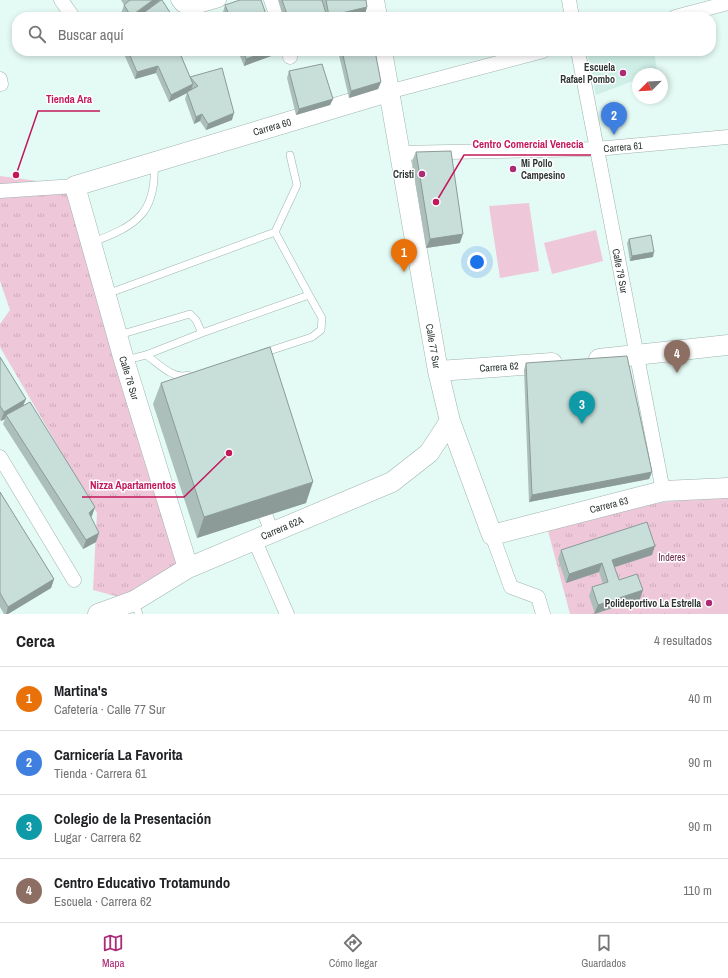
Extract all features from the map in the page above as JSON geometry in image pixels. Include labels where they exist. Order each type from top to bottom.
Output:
[{"type":"street","points":[[62,0],[70,12]]},
{"type":"street","points":[[180,2],[195,7],[219,0]]},
{"type":"street","points":[[271,0],[275,12]]},
{"type":"street","points":[[374,0],[375,12]]},
{"type":"street","points":[[569,0],[571,12]]},
{"type":"street","points":[[688,12],[710,4],[728,3]]},
{"type":"street","name":"Calle 77 Sur","points":[[383,56],[438,371],[450,422],[511,587],[538,597],[543,614]]},
{"type":"street","name":"Carrera 60","points":[[0,191],[75,186],[388,92],[524,56]]},
{"type":"street","name":"Calle 79 Sur","points":[[579,56],[662,492]]},
{"type":"street","name":"Carrera 61","points":[[399,153],[596,149],[728,137]]},
{"type":"street","name":"Calle 76 Sur","points":[[75,186],[124,360],[188,568]]},
{"type":"street","name":"Carrera 62","points":[[438,371],[636,357],[728,345]]},
{"type":"street","name":"Carrera 62A","points":[[98,614],[136,607],[188,568],[392,482],[429,453],[450,422]]},
{"type":"street","points":[[0,457],[74,580]]},
{"type":"street","points":[[254,486],[263,536],[287,614]]},
{"type":"street","name":"Carrera 63","points":[[492,535],[662,492],[728,488]]},
{"type":"lane","points":[[105,295],[275,232],[297,185],[290,155]]},
{"type":"lane","points":[[90,243],[120,232],[137,220],[149,203],[155,181],[154,162]]},
{"type":"lane","points":[[255,356],[312,337],[321,330],[322,318],[275,232]]},
{"type":"lane","points":[[124,360],[146,355],[202,333],[309,295]]},
{"type":"lane","points":[[117,336],[190,314],[196,320],[202,333]]},
{"type":"lane","points":[[146,355],[174,375],[183,377],[197,373]]},
{"type":"shaded area","name":"Escuela Rafael Pombo","points":[[588,56],[655,56],[657,68],[632,68],[632,81],[596,95]]},
{"type":"green space","points":[[0,176],[75,186],[188,568],[134,601],[93,590],[97,513],[0,347],[0,324],[10,310],[0,281]]},
{"type":"green space","points":[[529,203],[539,271],[500,278],[489,206]]},
{"type":"green space","points":[[596,230],[603,261],[552,274],[544,243]]},
{"type":"green space","name":"Inderes","points":[[728,496],[728,614],[570,614],[547,527],[664,502]]},
{"type":"green space","name":"Polideportivo La Estrella","points":[[728,589],[728,614],[692,614],[690,592]]},
{"type":"building","points":[[130,0],[153,0],[136,12],[128,12],[124,5]]},
{"type":"building","points":[[162,0],[170,12],[145,12]]},
{"type":"building","points":[[240,0],[261,0],[265,12],[228,12],[225,5]]},
{"type":"building","points":[[282,0],[322,0],[326,12],[286,12]]},
{"type":"building","points":[[326,0],[366,0],[367,7],[346,12],[328,12]]},
{"type":"building","points":[[130,56],[181,56],[193,84],[171,95],[158,66],[137,72]]},
{"type":"building","points":[[245,56],[255,56],[246,59]]},
{"type":"building","points":[[343,56],[376,56],[381,82],[351,91]]},
{"type":"building","points":[[322,64],[333,99],[299,109],[289,71]]},
{"type":"building","points":[[222,68],[234,113],[208,124],[202,114],[196,117],[187,92],[198,86],[190,77]]},
{"type":"building","points":[[451,151],[463,234],[430,239],[416,152]]},
{"type":"building","points":[[651,235],[654,252],[632,256],[629,239]]},
{"type":"building","points":[[270,347],[313,482],[204,517],[161,383]]},
{"type":"building","points":[[627,356],[652,472],[532,495],[526,363]]},
{"type":"building","points":[[0,357],[26,399],[4,412],[0,406]]},
{"type":"building","points":[[30,402],[95,507],[89,513],[99,533],[86,540],[6,415]]},
{"type":"building","points":[[0,492],[54,579],[8,607],[0,593]]},
{"type":"building","points":[[647,522],[655,546],[612,560],[619,580],[637,574],[643,590],[598,605],[592,587],[608,582],[602,563],[569,574],[561,550]]},
{"type":"place","name":"Escuela Rafael Pombo","points":[[623,73]]},
{"type":"place","name":"Carnicería La Favorita","points":[[614,135]]},
{"type":"place","name":"Mi Pollo Campesino","points":[[513,169]]},
{"type":"place","name":"Cristi","points":[[422,174]]},
{"type":"place","name":"Tienda Ara","points":[[16,175]]},
{"type":"place","name":"Centro Comercial Venecia","points":[[436,202]]},
{"type":"place","name":"Martina's","points":[[404,272]]},
{"type":"place","name":"Centro Educativo Trotamundo","points":[[677,373]]},
{"type":"place","name":"Colegio de la Presentación","points":[[582,424]]},
{"type":"place","name":"Nizza Apartamentos","points":[[229,453]]},
{"type":"place","name":"Polideportivo La Estrella","points":[[709,603]]}]
